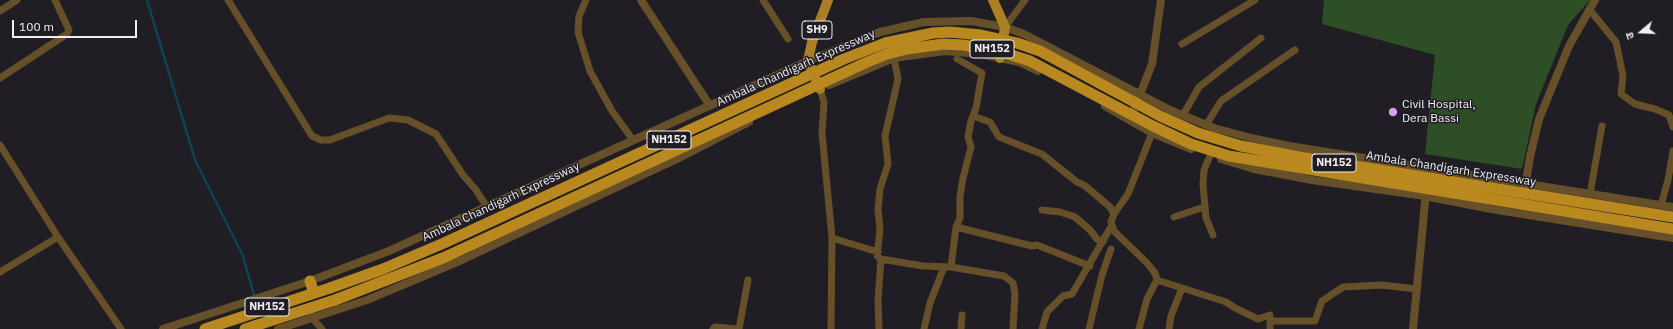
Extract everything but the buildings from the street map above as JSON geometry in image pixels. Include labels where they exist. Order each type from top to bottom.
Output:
[{"type":"highway","name":"Ambala Chandigarh Expressway","points":[[205,329],[330,288],[444,244],[844,59],[885,43],[933,33],[950,32],[981,35],[1027,46],[1055,58],[1160,116],[1198,133],[1241,146],[1299,157],[1673,217]]},
{"type":"highway","name":"Ambala Chandigarh Expressway","points":[[245,329],[311,314],[335,300],[443,258],[864,63],[887,54],[906,49],[943,44],[963,45],[996,50],[1030,61],[1153,126],[1191,144],[1229,156],[1673,228]]},
{"type":"highway","points":[[310,281],[314,293]]},
{"type":"main road","name":"SH9","points":[[808,61],[812,42],[828,0]]},
{"type":"main road","points":[[993,0],[1005,28],[1000,58]]},
{"type":"main road","points":[[808,61],[820,89]]},
{"type":"street","points":[[0,11],[17,0]]},
{"type":"street","points":[[0,78],[66,34],[69,30],[55,0]]},
{"type":"street","points":[[228,0],[312,136],[321,140],[330,140],[389,118],[408,120],[436,134],[463,175],[476,190],[487,207]]},
{"type":"street","points":[[586,0],[579,16],[578,32],[590,71],[612,111],[633,140]]},
{"type":"street","points":[[641,0],[710,106]]},
{"type":"street","points":[[763,0],[788,39]]},
{"type":"street","points":[[1005,28],[1024,0]]},
{"type":"street","points":[[1130,120],[1152,64],[1162,0]]},
{"type":"street","points":[[1182,44],[1255,0]]},
{"type":"street","points":[[1521,214],[1525,183],[1539,119],[1569,46],[1595,0]]},
{"type":"street","points":[[1589,9],[1616,42],[1623,76],[1621,94],[1635,104],[1655,109],[1669,115],[1673,127]]},
{"type":"street","points":[[163,329],[310,281],[389,251],[808,61],[880,32],[924,22],[970,21],[1005,28],[1028,35],[1183,115],[1206,125],[1251,138],[1288,146],[1673,207]]},
{"type":"street","points":[[1183,115],[1199,87],[1261,38]]},
{"type":"street","points":[[1206,125],[1221,101],[1295,50]]},
{"type":"street","points":[[278,329],[311,314],[367,300],[462,260],[679,158],[753,120],[820,89],[894,58],[945,51],[981,54],[1034,68],[1152,132],[1210,156],[1276,174],[1425,196],[1521,214],[1673,238]]},
{"type":"street","points":[[894,58],[898,80],[885,136],[888,164],[880,189],[877,256],[881,259],[923,266],[948,267],[1004,276],[1013,283],[1015,294],[1013,329]]},
{"type":"street","points":[[924,329],[930,303],[948,267],[956,227],[960,218],[960,196],[971,147],[968,137],[976,108],[982,73],[957,59]]},
{"type":"street","points":[[820,89],[824,102],[822,133],[832,238],[831,329]]},
{"type":"street","points":[[740,92],[753,120]]},
{"type":"street","points":[[973,116],[990,122],[999,137],[1042,154],[1077,182],[1084,185],[1110,207],[1114,214]]},
{"type":"street","points":[[1590,194],[1602,126]]},
{"type":"street","points":[[1042,329],[1047,312],[1063,296],[1072,294],[1090,266],[1112,225],[1114,214],[1128,194],[1152,132]]},
{"type":"street","points":[[0,145],[58,237],[121,329]]},
{"type":"street","points":[[1661,205],[1668,180],[1673,151]]},
{"type":"street","points":[[1210,156],[1204,170],[1204,207],[1206,218],[1213,235]]},
{"type":"street","points":[[1413,329],[1425,196],[1431,168]]},
{"type":"street","points":[[1174,217],[1204,207]]},
{"type":"street","points":[[1042,210],[1060,212],[1075,217],[1090,230],[1097,239],[1103,242]]},
{"type":"street","points":[[1112,225],[1114,231],[1146,262],[1155,273],[1157,280],[1147,299],[1139,329]]},
{"type":"street","points":[[956,227],[1032,246],[1038,245],[1090,266]]},
{"type":"street","points":[[0,272],[58,237]]},
{"type":"street","points":[[832,238],[878,252]]},
{"type":"street","points":[[1089,329],[1102,274],[1111,249]]},
{"type":"street","points":[[879,329],[878,301],[881,259]]},
{"type":"street","points":[[713,329],[715,327],[738,329],[748,280]]},
{"type":"street","points":[[1157,280],[1226,302],[1258,319],[1270,316],[1270,329]]},
{"type":"street","points":[[1270,320],[1315,320],[1322,301],[1343,287],[1381,285],[1417,289]]},
{"type":"street","points":[[1169,329],[1171,316],[1182,288]]},
{"type":"street","points":[[311,314],[322,329]]},
{"type":"street","points":[[961,329],[962,315]]},
{"type":"green space","points":[[1324,0],[1590,0],[1568,25],[1536,104],[1522,169],[1425,154],[1435,55],[1322,24]]},
{"type":"waterway","points":[[147,0],[195,160],[243,256],[254,295]]},
{"type":"place","name":"Civil Hospital, Dera Bassi","points":[[1393,112]]}]
